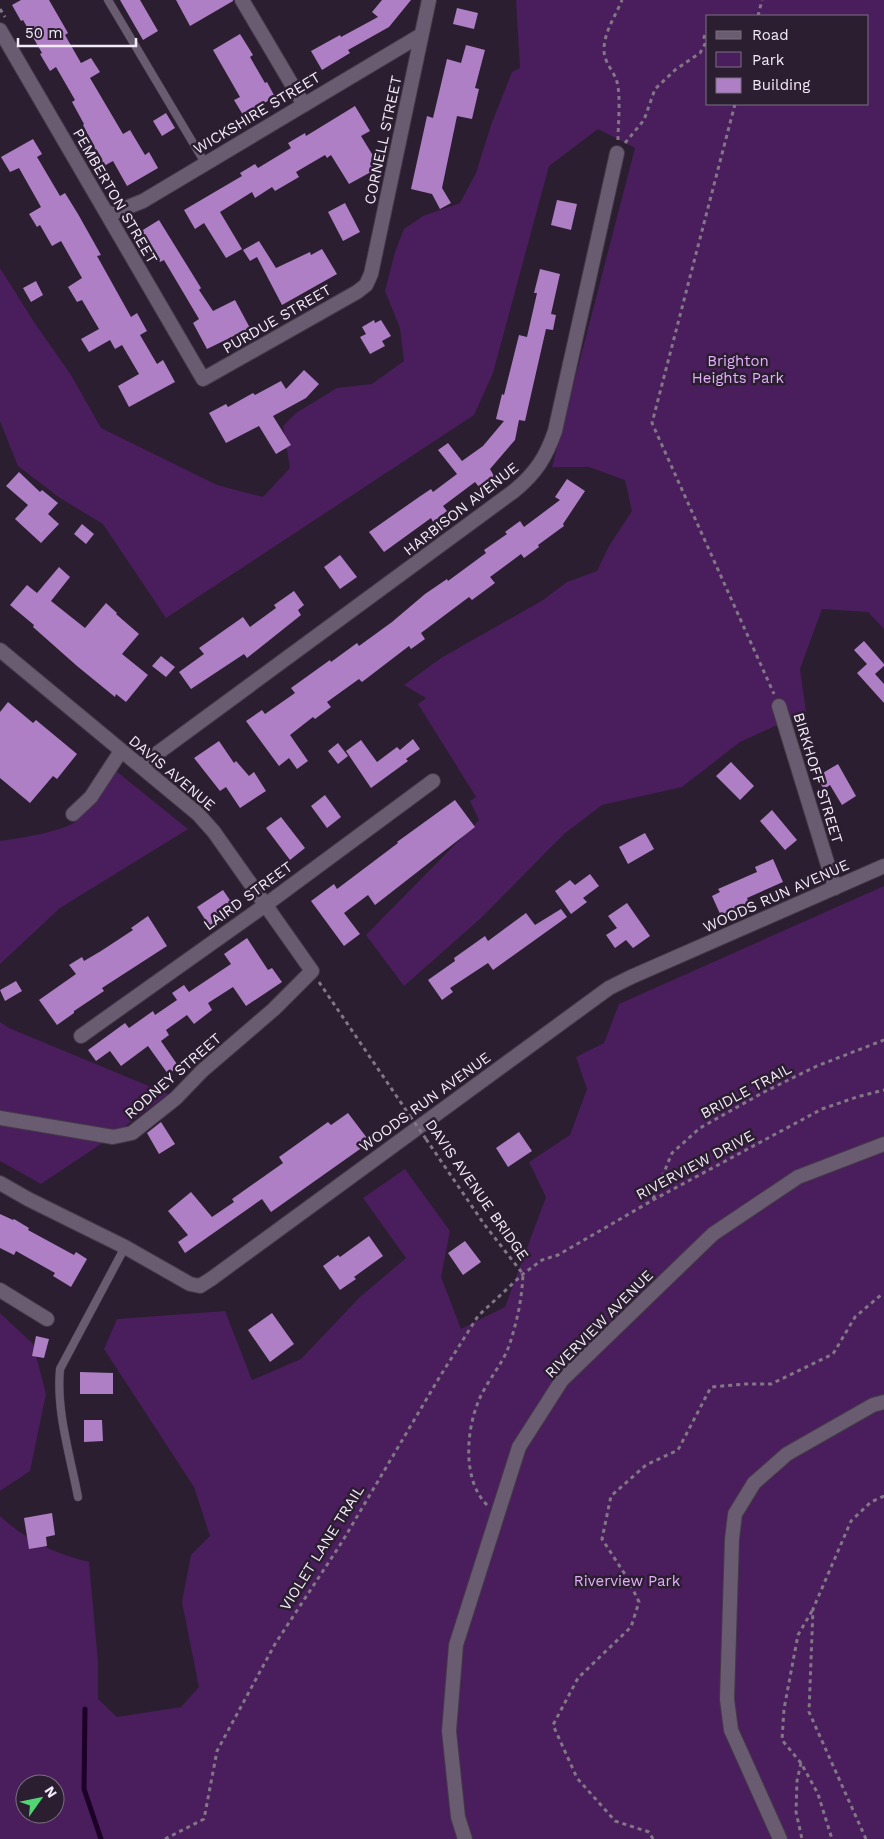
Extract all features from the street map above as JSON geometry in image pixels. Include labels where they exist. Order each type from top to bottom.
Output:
[{"type":"street","points":[[242,0],[304,105]]},
{"type":"street","name":"CORNELL STREET","points":[[366,285],[371,274],[429,0]]},
{"type":"street","name":"PEMBERTON STREET","points":[[0,30],[203,379]]},
{"type":"street","name":"WICKSHIRE STREET","points":[[108,215],[142,201],[422,35]]},
{"type":"street","name":"HARBISON AVENUE","points":[[140,766],[514,491],[537,469],[544,458],[555,431],[617,153]]},
{"type":"street","name":"PURDUE STREET","points":[[203,379],[357,292],[366,285]]},
{"type":"street","name":"DAVIS AVENUE","points":[[0,650],[203,820],[214,832],[264,906],[312,971]]},
{"type":"street","name":"BIRKHOFF STREET","points":[[779,706],[835,888]]},
{"type":"street","points":[[72,814],[91,797],[121,751]]},
{"type":"street","name":"LAIRD STREET","points":[[81,1036],[264,906],[433,781]]},
{"type":"street","name":"WOODS RUN AVENUE","points":[[0,1183],[124,1247],[190,1284],[200,1286],[609,988],[884,866]]},
{"type":"street","name":"RODNEY STREET","points":[[0,1118],[112,1137],[132,1133],[176,1098],[202,1071],[274,1008],[312,971]]},
{"type":"street","name":"RIVERVIEW AVENUE","points":[[465,1839],[458,1817],[449,1731],[456,1644],[519,1447],[562,1380],[713,1234],[798,1177],[884,1144]]},
{"type":"street","points":[[0,1290],[47,1319]]},
{"type":"street","points":[[780,1839],[731,1730],[727,1699],[732,1539],[735,1514],[754,1483],[787,1454],[873,1405],[884,1402]]},
{"type":"lane","points":[[108,0],[205,163]]},
{"type":"lane","points":[[78,1497],[60,1407],[58,1386],[60,1369],[124,1247]]},
{"type":"path","points":[[617,153],[619,114],[617,82],[606,62],[604,50],[609,26],[622,0]]},
{"type":"path","points":[[758,15],[762,0]]},
{"type":"path","points":[[617,153],[644,120],[655,89],[675,70],[700,53],[705,44],[704,36],[706,32]]},
{"type":"path","points":[[735,105],[652,423],[779,706]]},
{"type":"path","name":"DAVIS AVENUE BRIDGE","points":[[312,971],[484,1224],[523,1274]]},
{"type":"path","name":"BRIDLE TRAIL","points":[[653,1200],[672,1153],[700,1128],[764,1092],[817,1066],[884,1040]]},
{"type":"path","name":"RIVERVIEW DRIVE","points":[[523,1274],[542,1260],[558,1255],[653,1200],[822,1109],[884,1090]]},
{"type":"path","points":[[496,1515],[475,1489],[471,1473],[469,1438],[479,1400],[508,1348],[522,1300],[523,1274]]},
{"type":"path","name":"VIOLET LANE TRAIL","points":[[165,1839],[204,1819],[217,1751],[275,1644],[342,1542],[478,1316],[523,1274]]},
{"type":"path","points":[[654,1839],[649,1832],[615,1821],[577,1778],[553,1726],[578,1678],[631,1627],[639,1602],[628,1579],[602,1540],[611,1496],[646,1465],[678,1450],[711,1387],[771,1384],[833,1354],[854,1317],[881,1295],[884,1295]]},
{"type":"path","points":[[832,1839],[818,1794],[801,1763],[782,1740],[784,1709],[798,1636],[813,1609],[851,1521],[871,1502],[884,1496]]},
{"type":"path","points":[[813,1609],[809,1712],[866,1839]]},
{"type":"path","points":[[801,1763],[797,1781],[796,1812],[802,1839]]},
{"type":"green space","name":"Brighton Heights Park","points":[[516,0],[884,0],[884,629],[868,612],[822,609],[800,669],[806,712],[740,742],[682,787],[602,805],[564,834],[481,918],[404,986],[366,935],[479,820],[470,801],[476,797],[418,704],[426,698],[404,685],[441,658],[543,600],[567,582],[597,571],[609,546],[632,511],[625,480],[589,467],[552,467],[635,148],[598,129],[549,166],[493,373],[474,415],[166,618],[103,524],[60,498],[18,466],[0,421],[0,268],[34,322],[71,375],[101,428],[217,485],[263,497],[290,468],[283,426],[296,413],[337,388],[372,384],[404,361],[400,328],[385,291],[395,252],[404,229],[423,216],[460,203],[476,173],[491,125],[512,72],[520,68]]},
{"type":"green space","points":[[116,771],[188,829],[60,908],[0,964],[0,841],[46,833],[77,821],[90,808]]},
{"type":"green space","name":"Riverview Park","points":[[884,886],[884,1839],[0,1839],[0,1516],[20,1532],[42,1545],[64,1555],[89,1562],[98,1662],[98,1699],[117,1717],[181,1707],[199,1687],[182,1602],[191,1555],[210,1536],[194,1487],[104,1349],[117,1319],[225,1311],[252,1380],[301,1359],[360,1297],[406,1258],[363,1198],[405,1169],[450,1231],[441,1277],[461,1329],[505,1307],[546,1197],[529,1162],[570,1135],[587,1089],[576,1057],[604,1043],[619,1004]]},
{"type":"green space","points":[[0,1022],[9,1028],[168,1094],[107,1140],[41,1184],[0,1161]]},
{"type":"green space","points":[[0,1313],[33,1344],[46,1394],[30,1471],[0,1491]]},
{"type":"building","points":[[21,0],[49,0],[68,33],[65,35],[81,63],[91,58],[100,72],[90,78],[123,134],[130,130],[145,155],[149,152],[158,168],[127,186],[113,161],[104,166],[72,102],[75,100],[56,67],[50,71],[23,20],[21,21],[12,5]]},
{"type":"building","points":[[120,0],[140,0],[158,31],[143,40]]},
{"type":"building","points":[[176,0],[233,0],[233,1],[190,26]]},
{"type":"building","points":[[382,0],[411,0],[389,27],[348,50],[350,53],[322,70],[311,51],[378,17],[372,12]]},
{"type":"building","points":[[457,8],[478,13],[474,29],[453,24]]},
{"type":"building","points":[[240,34],[253,55],[250,57],[275,97],[243,115],[234,100],[240,97],[213,50]]},
{"type":"building","points":[[466,45],[485,50],[475,88],[479,89],[472,119],[457,116],[442,188],[451,203],[440,209],[432,194],[411,189],[427,116],[433,118],[447,59],[461,63]]},
{"type":"building","points":[[355,106],[370,131],[361,136],[380,167],[349,184],[331,155],[327,158],[325,155],[296,172],[299,177],[275,191],[272,187],[255,198],[252,192],[220,212],[242,249],[226,258],[204,223],[195,229],[184,210],[242,176],[240,173],[255,164],[258,168],[291,148],[288,143],[305,133],[306,136]]},
{"type":"building","points":[[166,113],[175,128],[162,136],[153,121]]},
{"type":"building","points":[[33,139],[42,154],[37,157],[60,196],[65,193],[78,214],[101,255],[97,256],[131,317],[137,313],[147,331],[140,335],[157,364],[163,360],[175,382],[129,407],[118,386],[139,374],[122,345],[115,349],[110,340],[89,352],[81,339],[99,329],[82,300],[77,302],[68,287],[82,278],[61,241],[52,246],[40,225],[37,227],[29,214],[41,207],[19,168],[10,172],[1,157]]},
{"type":"building","points":[[557,200],[577,204],[571,230],[551,225]]},
{"type":"building","points":[[345,203],[360,232],[343,241],[328,212]]},
{"type":"building","points":[[159,220],[213,311],[235,300],[250,328],[207,349],[193,323],[199,319],[164,260],[160,262],[158,259],[155,261],[138,233]]},
{"type":"building","points":[[259,241],[276,268],[310,252],[311,255],[322,249],[337,274],[282,305],[257,257],[250,261],[243,250]]},
{"type":"building","points":[[540,269],[560,274],[551,314],[556,315],[553,330],[546,329],[525,421],[519,420],[515,440],[490,469],[494,476],[479,487],[475,482],[443,506],[447,511],[433,522],[431,518],[384,552],[369,532],[431,489],[433,492],[457,474],[438,450],[448,443],[462,461],[483,446],[504,421],[496,419],[519,335],[527,337],[537,293],[534,293]]},
{"type":"building","points":[[36,281],[43,295],[31,302],[23,288]]},
{"type":"building","points":[[374,320],[375,323],[381,320],[391,336],[382,341],[385,346],[370,354],[360,337],[366,334],[362,327]]},
{"type":"building","points":[[304,370],[319,384],[306,398],[273,416],[291,445],[276,454],[259,426],[226,443],[209,413],[226,404],[228,407],[253,393],[255,395],[281,381],[286,389]]},
{"type":"building","points":[[19,472],[40,492],[42,490],[58,503],[48,514],[59,524],[41,543],[15,519],[28,505],[6,486]]},
{"type":"building","points":[[567,479],[585,491],[563,524],[564,526],[524,558],[521,554],[490,577],[495,583],[472,600],[469,597],[421,633],[425,639],[411,649],[409,646],[362,682],[359,679],[327,702],[331,707],[315,719],[313,717],[290,735],[308,761],[297,769],[289,758],[279,766],[246,721],[262,710],[265,714],[295,693],[291,688],[330,660],[331,662],[357,643],[359,646],[392,622],[425,594],[447,579],[448,581],[486,553],[484,550],[507,534],[505,532],[520,521],[524,527],[560,500],[555,497]]},
{"type":"building","points":[[82,524],[94,534],[86,544],[74,534]]},
{"type":"building","points":[[340,555],[357,577],[340,589],[324,567]]},
{"type":"building","points":[[59,567],[70,577],[51,601],[85,628],[106,603],[139,634],[122,654],[148,675],[126,702],[116,694],[115,697],[77,666],[10,605],[27,585],[37,593]]},
{"type":"building","points":[[294,591],[304,605],[298,610],[301,615],[247,658],[244,654],[191,689],[179,672],[204,654],[199,648],[243,617],[250,627],[276,608],[274,605]]},
{"type":"building","points":[[864,641],[884,664],[875,674],[884,684],[884,703],[857,673],[867,664],[854,650]]},
{"type":"building","points":[[161,656],[175,667],[166,677],[152,666]]},
{"type":"building","points":[[8,702],[33,723],[36,720],[77,754],[57,779],[53,776],[30,803],[0,778],[0,712]]},
{"type":"building","points":[[413,739],[420,749],[406,759],[408,761],[371,788],[346,751],[361,740],[377,762],[397,747],[400,750]]},
{"type":"building","points":[[219,741],[234,763],[236,761],[249,776],[254,772],[266,791],[240,808],[226,787],[220,791],[194,758]]},
{"type":"building","points":[[338,743],[348,756],[338,764],[328,751]]},
{"type":"building","points":[[731,762],[754,786],[740,800],[716,776]]},
{"type":"building","points":[[838,764],[856,796],[842,805],[830,785],[824,789],[816,777]]},
{"type":"building","points":[[325,795],[341,817],[327,828],[311,806]]},
{"type":"building","points":[[455,800],[475,827],[375,905],[368,895],[344,913],[360,934],[344,946],[311,901],[334,884],[337,889]]},
{"type":"building","points":[[772,810],[797,840],[785,850],[760,821]]},
{"type":"building","points":[[281,817],[305,848],[290,860],[266,828]]},
{"type":"building","points":[[645,833],[654,849],[628,864],[619,847]]},
{"type":"building","points":[[773,859],[783,882],[747,898],[750,905],[728,915],[728,913],[721,916],[712,896],[720,892],[718,889],[757,872],[755,867]]},
{"type":"building","points":[[590,874],[599,886],[583,898],[587,902],[571,914],[555,891],[570,880],[575,885]]},
{"type":"building","points":[[223,890],[236,909],[210,927],[197,907]]},
{"type":"building","points":[[627,903],[650,936],[633,948],[626,940],[615,948],[606,935],[617,928],[608,916]]},
{"type":"building","points":[[561,909],[567,917],[493,970],[488,963],[450,988],[453,992],[442,1000],[428,980],[455,961],[454,958],[485,936],[488,941],[526,913],[535,925]]},
{"type":"building","points":[[148,916],[167,946],[102,988],[104,991],[57,1025],[39,1000],[76,974],[69,965],[82,957],[84,961],[101,951],[133,930],[131,928]]},
{"type":"building","points":[[247,938],[268,970],[272,968],[282,982],[246,1006],[233,987],[208,1003],[212,1010],[194,1024],[187,1015],[166,1030],[169,1035],[161,1041],[179,1067],[168,1074],[148,1046],[121,1066],[110,1051],[96,1061],[88,1050],[125,1023],[129,1028],[153,1011],[155,1015],[177,1000],[172,993],[184,985],[189,992],[231,964],[224,954]]},
{"type":"building","points":[[16,981],[22,991],[5,1001],[0,990]]},
{"type":"building","points":[[348,1113],[370,1142],[271,1212],[262,1199],[185,1253],[178,1242],[188,1235],[168,1211],[191,1192],[212,1217],[234,1202],[232,1199],[283,1163],[279,1157],[328,1122],[331,1125]]},
{"type":"building","points":[[161,1122],[175,1144],[159,1154],[147,1133]]},
{"type":"building","points":[[519,1132],[532,1151],[508,1167],[496,1148]]},
{"type":"building","points":[[0,1214],[14,1219],[29,1228],[28,1230],[74,1255],[76,1252],[87,1259],[71,1287],[53,1276],[55,1273],[16,1251],[14,1255],[0,1248]]},
{"type":"building","points":[[369,1236],[383,1256],[354,1277],[356,1279],[340,1290],[323,1266],[338,1255],[340,1257]]},
{"type":"building","points":[[465,1241],[481,1262],[463,1275],[448,1253]]},
{"type":"building","points":[[272,1313],[294,1344],[270,1362],[248,1330]]},
{"type":"building","points":[[36,1336],[49,1339],[44,1358],[32,1356]]},
{"type":"building","points":[[80,1372],[113,1373],[113,1394],[80,1394]]},
{"type":"building","points":[[84,1420],[102,1420],[103,1441],[84,1442]]},
{"type":"building","points":[[52,1513],[55,1535],[46,1537],[47,1546],[29,1549],[24,1518]]},
{"type":"waterway","points":[[85,1709],[84,1789],[101,1839]]}]
